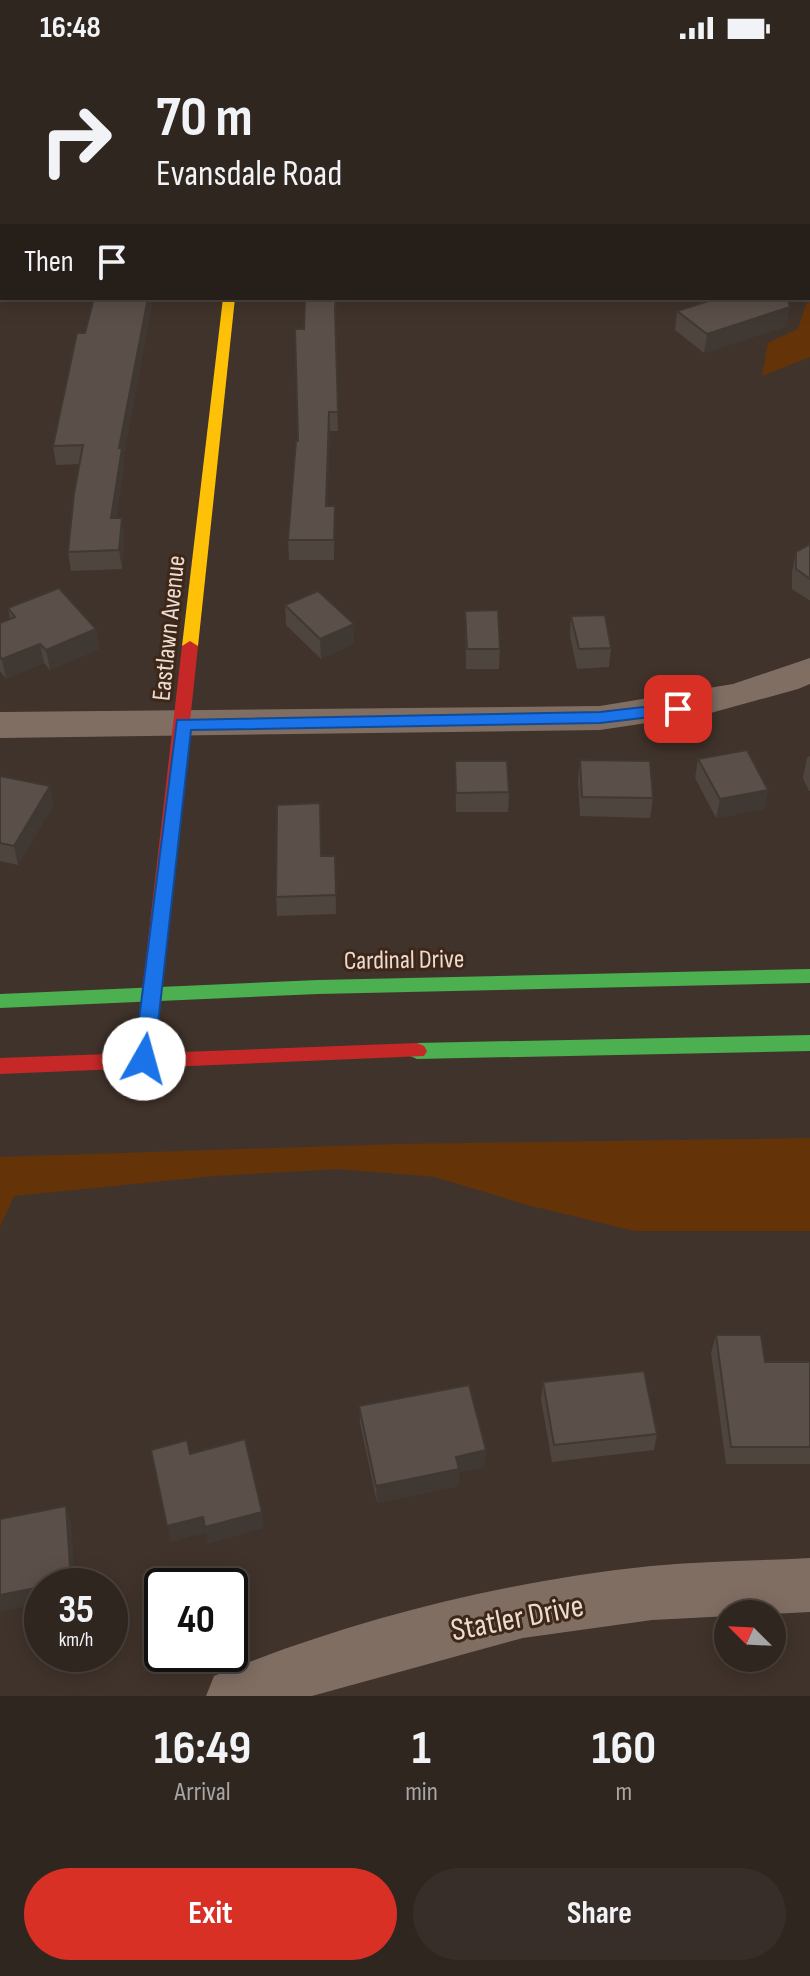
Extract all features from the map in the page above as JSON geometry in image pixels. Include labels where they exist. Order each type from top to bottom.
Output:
[{"type":"main road","name":"Eastlawn Avenue","points":[[144,1059],[229,300]]},
{"type":"main road","name":"Cardinal Drive","points":[[0,1001],[810,976]]},
{"type":"main road","points":[[0,1066],[144,1059],[810,1043]]},
{"type":"street","points":[[0,725],[600,718],[678,709],[751,691],[810,670]]},
{"type":"street","name":"Statler Drive","points":[[234,1696],[337,1659],[523,1611],[652,1593],[810,1585]]},
{"type":"shaded area","points":[[810,302],[810,357],[762,376],[768,343],[798,329],[806,304]]},
{"type":"shaded area","points":[[810,1138],[810,1231],[635,1231],[527,1205],[435,1177],[338,1169],[215,1176],[14,1196],[0,1227],[0,1157],[396,1144]]},
{"type":"building","points":[[93,300],[148,300],[119,448],[122,448],[111,518],[122,518],[119,550],[68,552],[83,445],[53,446],[77,333],[85,333]]},
{"type":"building","points":[[305,300],[336,300],[338,412],[329,412],[326,506],[335,506],[334,540],[288,540],[298,441],[295,329],[304,329]]},
{"type":"building","points":[[712,300],[788,300],[790,307],[707,334],[677,311]]},
{"type":"building","points":[[810,544],[810,579],[796,569],[796,552]]},
{"type":"building","points":[[59,588],[96,629],[46,650],[40,644],[2,659],[0,623],[15,617],[8,608]]},
{"type":"building","points":[[318,591],[354,624],[320,639],[285,605]]},
{"type":"building","points":[[498,610],[500,649],[467,649],[465,611]]},
{"type":"building","points":[[605,615],[611,648],[579,649],[571,616]]},
{"type":"building","points":[[747,750],[768,790],[720,799],[698,759]]},
{"type":"building","points":[[580,760],[650,761],[653,798],[582,797]]},
{"type":"building","points":[[455,761],[507,761],[509,792],[456,793]]},
{"type":"building","points":[[0,776],[50,786],[14,846],[0,843]]},
{"type":"building","points":[[320,803],[321,856],[335,856],[336,895],[276,897],[277,805]]},
{"type":"building","points":[[716,1335],[761,1335],[765,1362],[810,1362],[810,1447],[731,1447]]},
{"type":"building","points":[[644,1371],[657,1434],[554,1445],[543,1382]]},
{"type":"building","points":[[469,1385],[486,1450],[456,1457],[459,1469],[376,1486],[359,1406]]},
{"type":"building","points":[[245,1439],[262,1512],[205,1527],[203,1517],[167,1526],[151,1450],[187,1440],[190,1454]]},
{"type":"building","points":[[66,1506],[70,1568],[24,1568],[24,1590],[0,1595],[0,1519]]},
{"type":"traffic: fast","points":[[0,1001],[318,987],[810,976]]},
{"type":"traffic: fast","points":[[417,1051],[810,1043]]},
{"type":"traffic: slow","points":[[190,646],[229,300]]},
{"type":"traffic: jam","points":[[144,1059],[190,646]]},
{"type":"traffic: jam","points":[[0,1066],[417,1051]]},
{"type":"route","points":[[144,1059],[183,724],[600,718],[678,709]]}]
